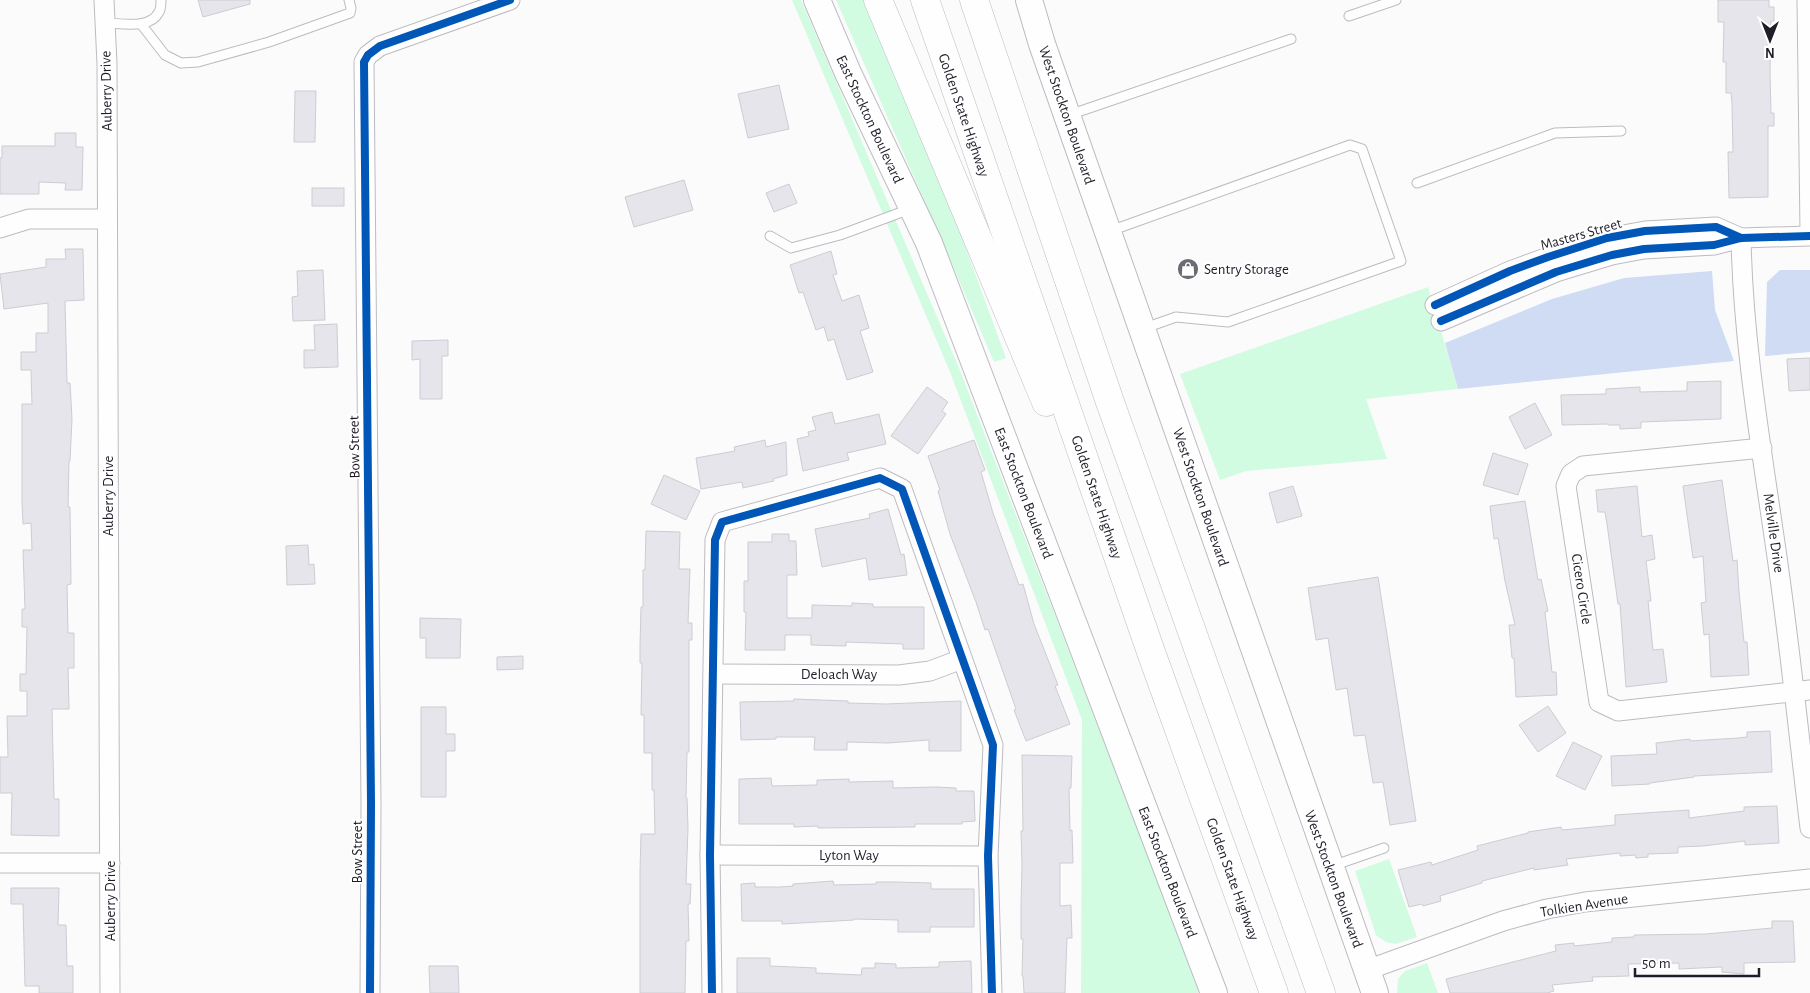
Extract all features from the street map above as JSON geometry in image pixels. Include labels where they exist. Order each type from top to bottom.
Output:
[{"type":"highway","points":[[878,0],[1151,652]]},
{"type":"highway","name":"Golden State Highway","points":[[925,0],[1151,652],[1274,993]]},
{"type":"highway","points":[[974,0],[1110,402],[1321,993]]},
{"type":"street","name":"Auberry Drive","points":[[104,0],[107,64],[110,993]]},
{"type":"street","name":"Bow Street","points":[[370,993],[371,804],[364,62],[368,55],[380,46],[510,0]]},
{"type":"street","name":"East Stockton Boulevard","points":[[817,0],[848,73],[930,243],[1214,993]]},
{"type":"street","name":"West Stockton Boulevard","points":[[1029,0],[1067,116],[1371,981]]},
{"type":"street","points":[[1807,0],[1810,232]]},
{"type":"street","points":[[0,228],[29,219],[107,219]]},
{"type":"street","name":"Masters Street","points":[[1438,313],[1518,286],[1585,253],[1610,246],[1646,231],[1716,227],[1741,238],[1810,236]]},
{"type":"street","name":"Melville Drive","points":[[1741,238],[1748,358],[1788,630],[1802,691],[1810,828]]},
{"type":"street","name":"Cicero Circle","points":[[1762,448],[1583,466],[1571,474],[1566,486],[1599,702],[1618,711],[1802,691]]},
{"type":"street","points":[[712,993],[710,855],[715,540],[722,522],[880,478],[902,489],[993,745],[988,856],[992,993]]},
{"type":"street","name":"Deloach Way","points":[[713,674],[899,674],[930,672],[962,659]]},
{"type":"street","name":"Lyton Way","points":[[710,855],[988,856]]},
{"type":"street","points":[[0,863],[110,863]]},
{"type":"street","name":"Tolkien Avenue","points":[[1371,981],[1503,921],[1547,909],[1585,902],[1810,879]]},
{"type":"lane","points":[[104,22],[141,24],[152,20],[160,11],[161,0]]},
{"type":"lane","points":[[141,24],[165,55],[181,63],[198,62],[269,42],[350,13],[349,0]]},
{"type":"lane","points":[[1349,16],[1396,0]]},
{"type":"lane","points":[[1067,116],[1291,39]]},
{"type":"lane","points":[[1417,183],[1555,133],[1621,131]]},
{"type":"lane","points":[[1108,232],[1350,145],[1362,149],[1400,261],[1228,322],[1176,317],[1142,329]]},
{"type":"lane","points":[[770,236],[791,248],[840,235],[913,208]]},
{"type":"lane","points":[[1330,867],[1384,848]]},
{"type":"green space","points":[[792,0],[801,0],[959,368],[1196,979],[1198,993],[1081,993],[1082,720],[950,372]]},
{"type":"green space","points":[[836,0],[870,0],[911,99],[1006,358],[994,362]]},
{"type":"green space","points":[[1428,287],[1458,389],[1366,399],[1387,459],[1246,471],[1220,480],[1180,374]]},
{"type":"green space","points":[[1389,859],[1417,937],[1396,944],[1386,942],[1376,935],[1355,871]]},
{"type":"green space","points":[[1427,963],[1438,993],[1397,993],[1398,979],[1405,971]]},
{"type":"water","points":[[1780,270],[1810,270],[1810,352],[1765,356],[1767,282]]},
{"type":"water","points":[[1712,271],[1715,310],[1734,361],[1458,389],[1445,343],[1552,299],[1624,278]]},
{"type":"building","points":[[198,0],[250,0],[250,4],[203,17]]},
{"type":"building","points":[[1718,0],[1769,0],[1769,7],[1774,7],[1774,21],[1771,21],[1770,73],[1771,113],[1774,113],[1774,126],[1768,126],[1768,197],[1729,198],[1728,152],[1733,152],[1732,104],[1731,93],[1726,93],[1726,62],[1723,62],[1724,22],[1718,22]]},
{"type":"building","points":[[779,85],[789,129],[748,138],[738,94]]},
{"type":"building","points":[[295,91],[316,91],[315,142],[294,142]]},
{"type":"building","points":[[55,133],[76,133],[76,147],[83,147],[82,190],[65,190],[66,183],[39,182],[39,194],[0,194],[2,146],[55,146]]},
{"type":"building","points":[[684,180],[693,210],[634,227],[625,197]]},
{"type":"building","points":[[789,184],[797,203],[774,212],[766,193]]},
{"type":"building","points":[[312,188],[344,188],[344,206],[312,206]]},
{"type":"building","points":[[65,249],[83,249],[84,300],[65,301],[67,383],[70,383],[72,419],[68,507],[70,507],[71,584],[67,585],[68,633],[74,633],[74,668],[68,668],[69,709],[52,709],[54,799],[59,799],[59,836],[11,835],[12,793],[0,793],[0,757],[8,757],[7,716],[27,716],[27,691],[20,691],[20,674],[26,674],[27,627],[22,627],[22,609],[25,609],[23,550],[32,550],[31,523],[23,524],[22,502],[22,404],[32,404],[31,370],[21,370],[21,352],[36,352],[36,333],[48,333],[48,303],[4,309],[0,274],[46,267],[46,259],[66,259]]},
{"type":"building","points":[[831,251],[837,274],[833,275],[842,301],[859,295],[869,328],[860,331],[873,372],[847,380],[834,339],[828,341],[824,327],[816,330],[803,292],[799,293],[790,265]]},
{"type":"building","points":[[323,270],[325,320],[293,321],[292,297],[298,296],[297,271]]},
{"type":"building","points":[[337,324],[338,367],[304,368],[304,350],[315,350],[314,325]]},
{"type":"building","points":[[448,340],[448,356],[442,356],[442,399],[420,399],[420,359],[412,360],[412,341]]},
{"type":"building","points":[[1810,358],[1810,390],[1789,391],[1787,359]]},
{"type":"building","points":[[1721,381],[1721,419],[1641,422],[1641,428],[1620,429],[1620,425],[1608,424],[1562,425],[1561,395],[1606,394],[1606,389],[1640,387],[1640,392],[1687,391],[1687,382]]},
{"type":"building","points":[[927,387],[948,402],[942,411],[946,414],[918,454],[891,436]]},
{"type":"building","points":[[1535,403],[1552,435],[1525,449],[1509,417]]},
{"type":"building","points":[[832,412],[835,424],[879,414],[886,444],[847,453],[849,460],[803,471],[797,439],[809,436],[808,432],[816,430],[812,417]]},
{"type":"building","points":[[765,440],[766,447],[786,442],[787,475],[773,479],[774,481],[743,488],[742,482],[701,489],[696,458],[735,451],[734,447]]},
{"type":"building","points":[[974,440],[985,470],[981,472],[993,513],[1019,585],[1023,584],[1034,624],[1058,685],[1055,686],[1070,724],[1026,741],[988,629],[985,630],[950,534],[938,491],[940,490],[928,456]]},
{"type":"building","points":[[1493,453],[1528,464],[1518,495],[1483,485]]},
{"type":"building","points":[[664,475],[700,491],[686,520],[651,504]]},
{"type":"building","points":[[1722,480],[1733,561],[1737,560],[1744,642],[1747,642],[1749,675],[1711,677],[1709,634],[1704,635],[1701,603],[1706,602],[1703,556],[1693,558],[1683,486]]},
{"type":"building","points":[[1293,486],[1302,516],[1277,523],[1269,493]]},
{"type":"building","points":[[1637,486],[1642,537],[1652,535],[1655,559],[1646,561],[1651,601],[1648,601],[1653,650],[1663,649],[1667,682],[1626,687],[1620,604],[1618,604],[1605,512],[1598,512],[1596,490]]},
{"type":"building","points":[[1525,501],[1538,580],[1541,579],[1548,611],[1545,612],[1552,672],[1556,672],[1557,695],[1516,697],[1514,658],[1512,658],[1509,625],[1515,625],[1498,538],[1494,539],[1490,506]]},
{"type":"building","points":[[888,509],[901,555],[904,554],[907,575],[869,580],[866,558],[822,567],[815,529],[870,518],[869,514]]},
{"type":"building","points":[[646,531],[680,532],[679,569],[690,569],[688,623],[692,623],[692,640],[689,640],[686,884],[691,884],[690,904],[688,904],[689,941],[686,941],[685,993],[640,993],[641,834],[655,834],[652,753],[644,753],[644,715],[641,715],[641,607],[643,607]]},
{"type":"building","points":[[772,534],[789,534],[789,541],[796,541],[797,575],[787,575],[787,618],[812,618],[812,605],[852,606],[852,603],[873,604],[873,607],[924,607],[924,649],[903,649],[903,644],[846,642],[846,646],[811,645],[811,635],[785,635],[785,650],[745,650],[746,612],[744,612],[744,581],[748,581],[748,542],[772,542]]},
{"type":"building","points":[[308,545],[309,565],[314,564],[315,584],[287,585],[286,546]]},
{"type":"building","points":[[1378,577],[1416,821],[1390,825],[1383,782],[1373,783],[1365,735],[1354,736],[1347,688],[1336,690],[1328,638],[1316,640],[1308,588]]},
{"type":"building","points":[[420,618],[461,619],[460,658],[426,658],[426,638],[420,638]]},
{"type":"building","points":[[523,656],[523,669],[497,670],[497,657]]},
{"type":"building","points":[[794,699],[886,704],[961,701],[961,751],[929,751],[929,740],[888,743],[847,742],[847,750],[814,750],[815,737],[776,737],[776,739],[741,740],[740,702],[794,701]]},
{"type":"building","points":[[1548,706],[1566,733],[1538,752],[1519,725]]},
{"type":"building","points":[[421,707],[446,707],[446,734],[455,734],[455,751],[446,751],[446,797],[421,797]]},
{"type":"building","points":[[1770,731],[1772,772],[1694,776],[1650,784],[1612,786],[1611,756],[1657,754],[1656,743],[1690,739],[1690,741],[1738,738],[1747,737],[1747,732]]},
{"type":"building","points":[[1573,742],[1602,756],[1585,790],[1556,776]]},
{"type":"building","points":[[1022,755],[1072,756],[1071,788],[1069,788],[1073,863],[1060,863],[1060,906],[1071,905],[1072,938],[1067,938],[1065,993],[1024,993],[1022,976],[1023,939],[1021,939]]},
{"type":"building","points":[[771,778],[772,786],[817,785],[817,780],[849,779],[849,782],[893,781],[893,788],[936,787],[956,788],[956,791],[974,791],[975,821],[962,822],[962,824],[915,824],[915,827],[818,828],[818,826],[794,827],[794,824],[739,824],[739,779]]},
{"type":"building","points":[[1777,806],[1779,843],[1745,845],[1745,841],[1678,847],[1678,853],[1648,854],[1648,857],[1636,858],[1635,855],[1620,856],[1620,853],[1566,859],[1568,865],[1534,870],[1534,868],[1482,881],[1482,883],[1440,896],[1441,901],[1423,906],[1422,904],[1409,907],[1398,870],[1431,862],[1432,865],[1478,850],[1477,846],[1528,832],[1561,827],[1562,830],[1615,825],[1615,815],[1689,810],[1689,818],[1744,811],[1744,807]]},
{"type":"building","points":[[833,881],[834,885],[876,884],[876,882],[931,883],[931,889],[974,889],[974,927],[930,927],[930,932],[898,932],[898,920],[854,919],[782,924],[782,921],[742,921],[741,884],[755,883],[755,887],[780,887],[793,886],[793,884]]},
{"type":"building","points":[[11,888],[59,888],[58,925],[66,925],[67,966],[73,966],[73,993],[39,993],[39,986],[25,986],[23,904],[11,904]]},
{"type":"building","points":[[1772,921],[1793,921],[1795,962],[1744,963],[1744,974],[1722,972],[1722,967],[1679,969],[1679,963],[1628,964],[1629,976],[1592,977],[1593,981],[1552,985],[1554,991],[1547,993],[1450,993],[1446,979],[1556,951],[1555,945],[1574,943],[1574,946],[1612,942],[1612,938],[1634,937],[1634,935],[1706,934],[1772,928]]},
{"type":"building","points":[[737,958],[770,958],[770,966],[816,968],[816,973],[861,975],[862,968],[875,968],[875,963],[896,964],[896,968],[939,967],[939,962],[971,961],[972,993],[737,993]]},
{"type":"building","points":[[429,966],[458,966],[459,993],[430,993]]},
{"type":"cycle path","points":[[370,993],[371,804],[364,62],[368,55],[380,46],[510,0]]},
{"type":"cycle path","points":[[1435,305],[1510,271],[1607,238],[1645,231],[1716,227],[1741,238]]},
{"type":"cycle path","points":[[1441,321],[1556,272],[1612,255],[1644,249],[1714,245],[1741,238],[1810,236]]},
{"type":"cycle path","points":[[712,993],[710,855],[715,540],[722,522],[880,478],[902,489],[993,745],[988,856],[992,993]]},
{"type":"place","name":"Sentry Storage","points":[[1188,269]]}]
